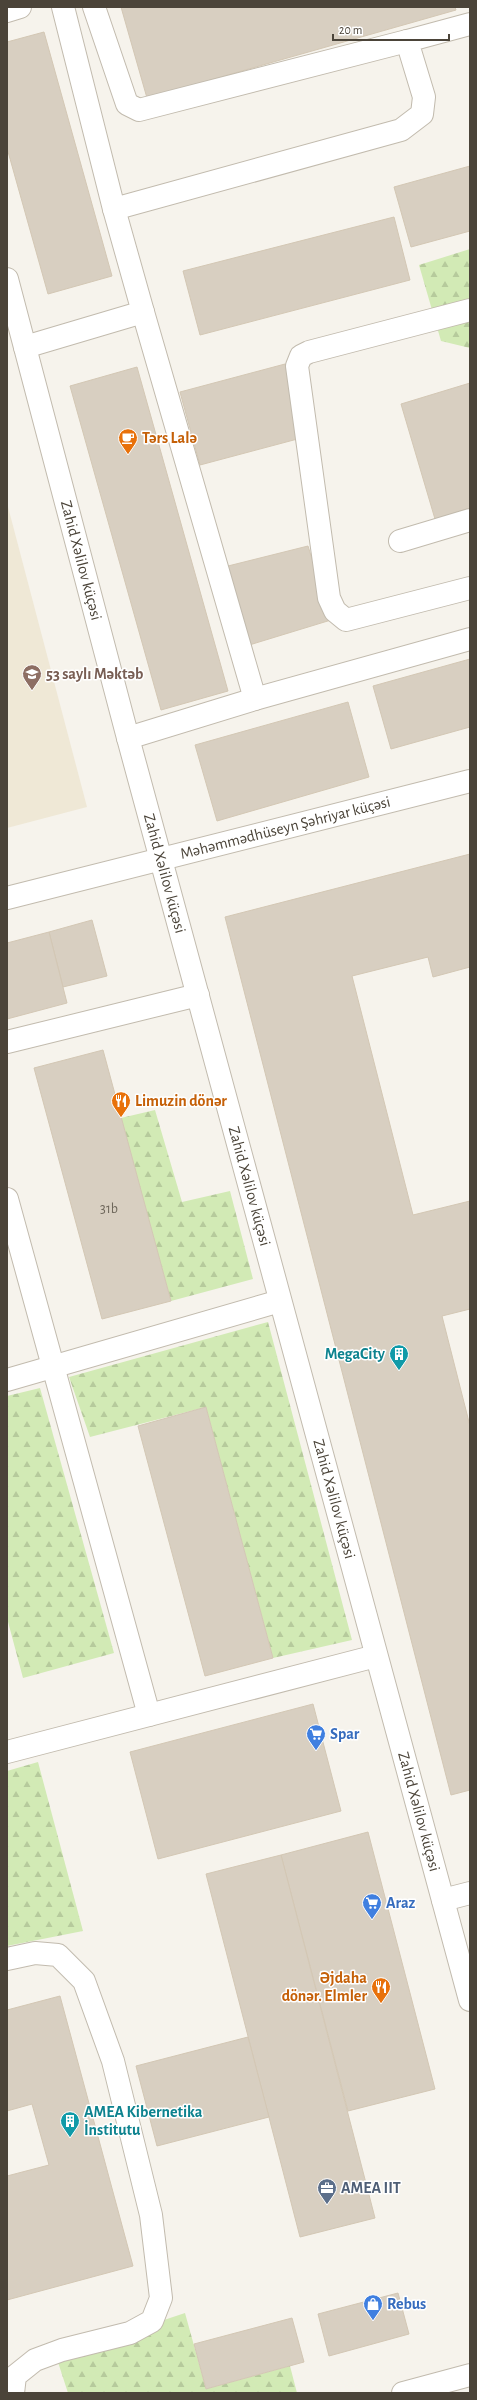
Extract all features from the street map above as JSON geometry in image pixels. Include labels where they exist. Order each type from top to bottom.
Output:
[{"type":"street","points":[[7,11],[20,7]]},
{"type":"street","points":[[63,7],[114,208],[255,699]]},
{"type":"street","points":[[94,7],[127,104],[139,110],[470,24]]},
{"type":"street","points":[[114,208],[401,130],[422,114],[424,97],[407,41]]},
{"type":"street","name":"Zahid Xəlilov küçəsi","points":[[7,278],[128,738],[470,2000]]},
{"type":"street","points":[[470,310],[309,352],[301,356],[297,366],[329,598],[335,611],[346,620],[470,588]]},
{"type":"street","points":[[25,347],[143,312]]},
{"type":"street","points":[[400,541],[470,520]]},
{"type":"street","points":[[128,738],[255,699],[470,639]]},
{"type":"street","name":"Məhəmmədhüseyn Şəhriyar küçəsi","points":[[7,898],[470,781]]},
{"type":"street","points":[[7,1042],[198,995]]},
{"type":"street","points":[[7,1199],[149,1715]]},
{"type":"street","points":[[7,1380],[280,1301]]},
{"type":"street","points":[[7,1752],[376,1656]]},
{"type":"street","points":[[443,1900],[470,1893]]},
{"type":"street","points":[[7,1959],[35,1953],[58,1956],[84,1981],[113,2061],[152,2215],[160,2298],[152,2321],[130,2333],[62,2350],[35,2360],[15,2376],[13,2393]]},
{"type":"street","points":[[403,2393],[470,2375]]},
{"type":"shaded area","name":"53 saylı Məktəb","points":[[7,503],[87,807],[7,828]]},
{"type":"green space","points":[[470,249],[470,348],[441,341],[419,265]]},
{"type":"green space","points":[[155,1110],[182,1202],[230,1191],[253,1279],[171,1301],[121,1118]]},
{"type":"green space","points":[[268,1322],[352,1640],[273,1658],[206,1407],[90,1437],[69,1377]]},
{"type":"green space","points":[[40,1388],[114,1653],[23,1678],[7,1618],[7,1396]]},
{"type":"green space","points":[[38,1762],[83,1931],[7,1946],[7,1771]]},
{"type":"green space","points":[[185,2313],[206,2389],[290,2366],[297,2393],[68,2393],[56,2356]]},
{"type":"building","points":[[121,7],[455,7],[456,10],[147,98]]},
{"type":"building","points":[[44,32],[112,276],[48,294],[7,148],[7,42]]},
{"type":"building","points":[[470,166],[470,231],[411,247],[394,187]]},
{"type":"building","points":[[394,217],[410,280],[200,335],[183,271]]},
{"type":"building","points":[[285,364],[305,437],[200,465],[180,392]]},
{"type":"building","points":[[137,367],[228,691],[161,710],[70,386]]},
{"type":"building","points":[[470,383],[470,508],[435,519],[401,404]]},
{"type":"building","points":[[308,546],[331,620],[246,646],[224,567]]},
{"type":"building","points":[[470,659],[470,727],[391,749],[373,686]]},
{"type":"building","points":[[348,702],[369,777],[217,821],[195,745]]},
{"type":"building","name":"MegaCity","points":[[470,854],[470,967],[433,977],[428,957],[352,976],[413,1215],[470,1201],[470,1309],[442,1316],[470,1426],[470,1790],[451,1795],[225,917]]},
{"type":"building","points":[[92,920],[107,976],[63,987],[49,932]]},
{"type":"building","points":[[49,932],[67,1003],[7,1019],[7,943]]},
{"type":"building","points":[[103,1050],[171,1301],[102,1319],[34,1068]]},
{"type":"building","points":[[206,1407],[273,1658],[205,1676],[138,1426]]},
{"type":"building","points":[[313,1704],[341,1811],[158,1859],[130,1752]]},
{"type":"building","points":[[368,1832],[435,2089],[348,2111],[281,1855]]},
{"type":"building","points":[[281,1855],[375,2218],[300,2237],[206,1874]]},
{"type":"building","name":"AMEA Kibernetika İnstitutu","points":[[60,1996],[133,2266],[7,2300],[7,2176],[49,2165],[32,2104],[7,2111],[7,2010]]},
{"type":"building","points":[[248,2037],[269,2117],[157,2146],[136,2066]]},
{"type":"building","points":[[398,2293],[409,2334],[329,2356],[318,2314]]},
{"type":"building","points":[[292,2318],[304,2362],[206,2389],[194,2344]]},
{"type":"place","name":"Tərs Lalə","points":[[128,455]]},
{"type":"place","name":"53 saylı Məktəb","points":[[32,691]]},
{"type":"place","name":"Limuzin dönər","points":[[121,1118]]},
{"type":"place","name":"MegaCity","points":[[399,1371]]},
{"type":"place","name":"Spar","points":[[316,1751]]},
{"type":"place","name":"Araz","points":[[372,1920]]},
{"type":"place","name":"Əjdaha dönər. Elmler","points":[[381,2004]]},
{"type":"place","name":"AMEA Kibernetika İnstitutu","points":[[70,2138]]},
{"type":"place","name":"AMEA IIT","points":[[327,2205]]},
{"type":"place","name":"Rebus","points":[[373,2321]]}]
